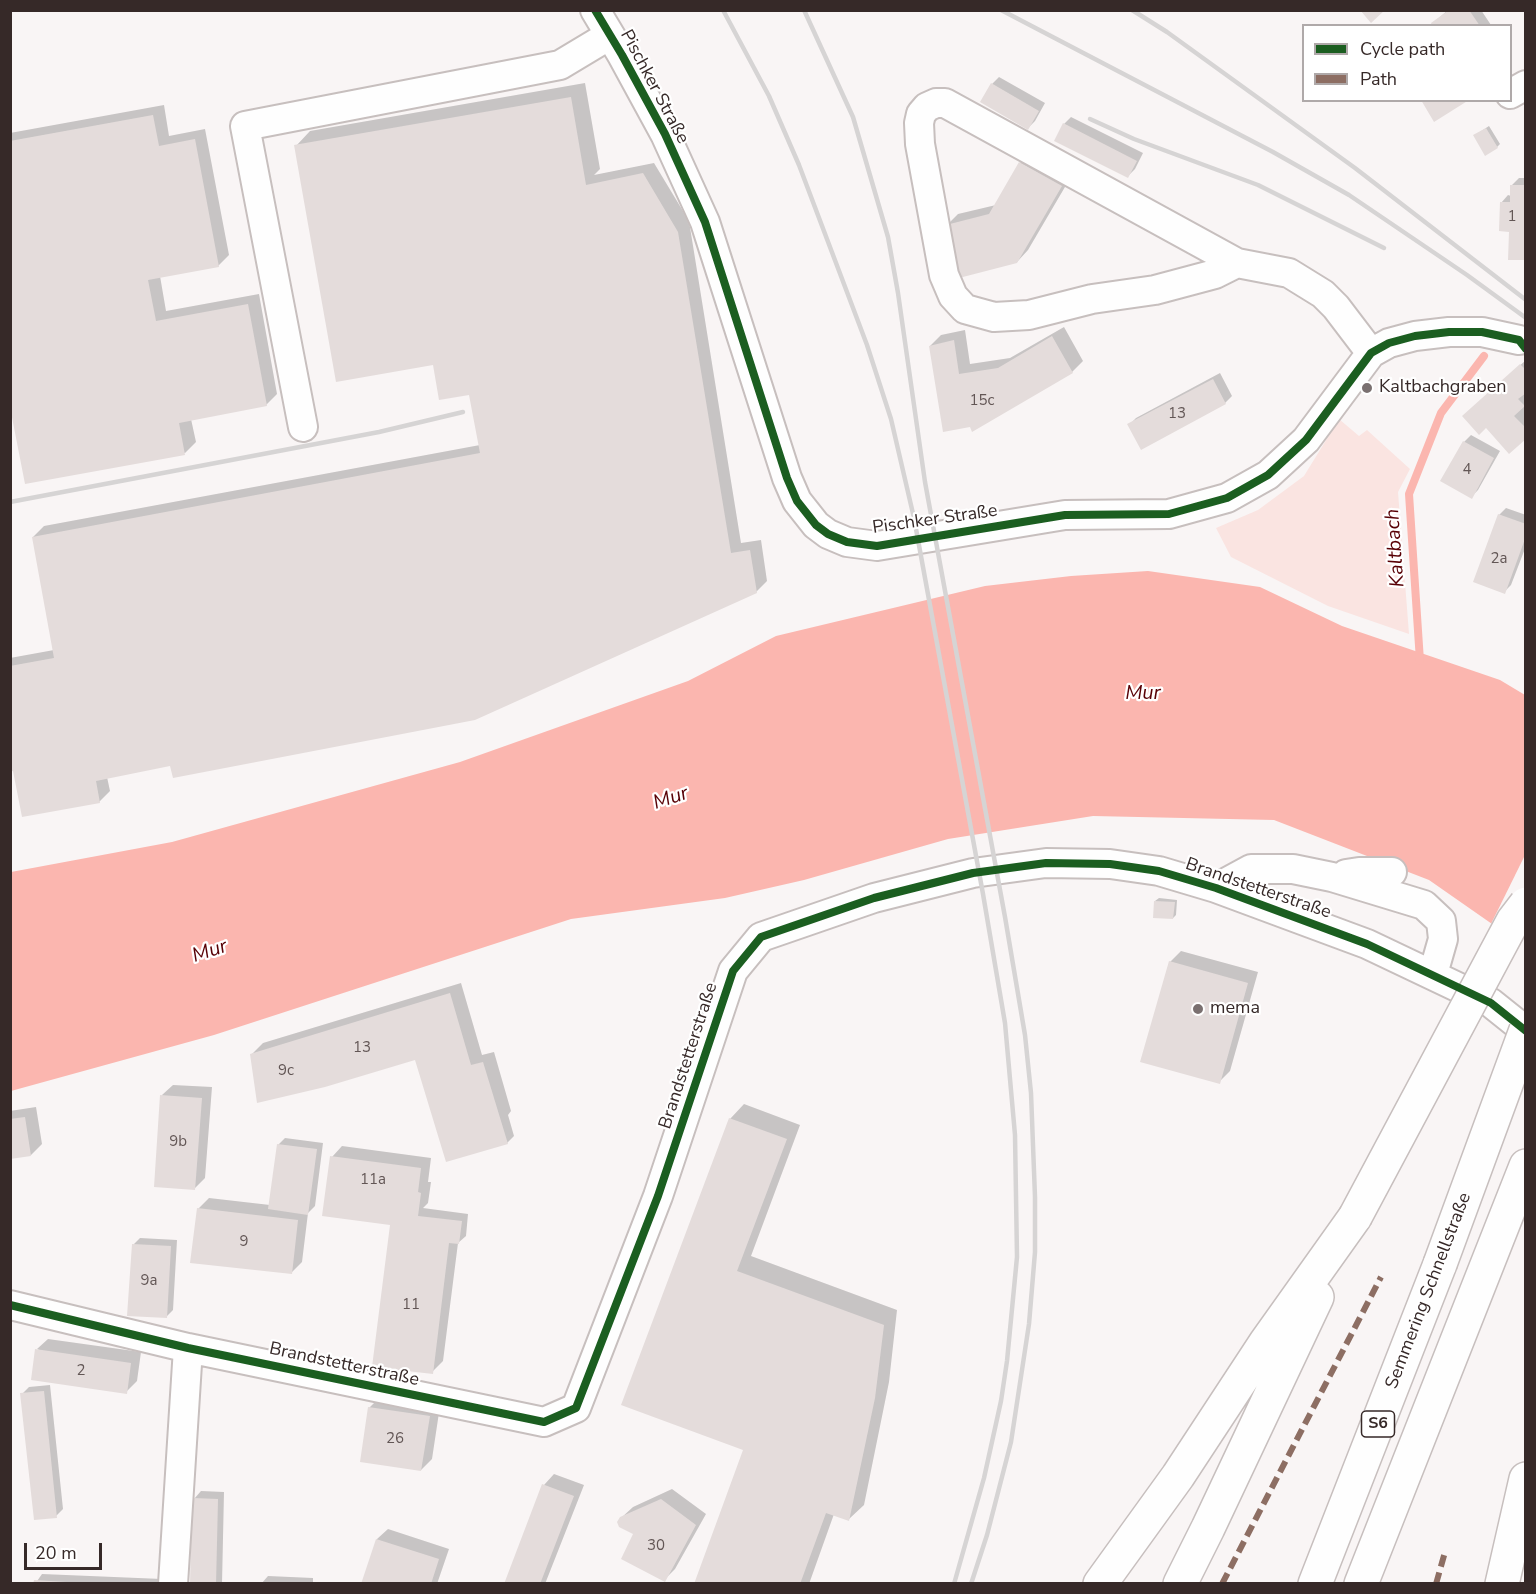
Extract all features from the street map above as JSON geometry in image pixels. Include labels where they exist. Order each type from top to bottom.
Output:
[{"type":"highway","points":[[1180,1584],[1355,1217],[1513,921],[1526,904]]},
{"type":"highway","name":"Semmering Schnellstraße","points":[[1315,1584],[1440,1264],[1526,1031]]},
{"type":"highway","name":"S6","points":[[1361,1584],[1526,1166]]},
{"type":"highway","points":[[1100,1584],[1178,1476],[1266,1342],[1355,1217]]},
{"type":"highway","points":[[1502,1584],[1526,1479]]},
{"type":"street","name":"Pischker Straße","points":[[595,10],[665,134],[705,222],[787,478],[797,501],[816,525],[828,534],[847,542],[877,546],[1065,515],[1169,514],[1227,498],[1268,475],[1305,440],[1371,353],[1389,343],[1415,336],[1449,332],[1482,332],[1523,341]]},
{"type":"street","points":[[303,427],[245,126],[560,65],[610,35]]},
{"type":"street","points":[[1512,93],[1526,85]]},
{"type":"street","points":[[1237,263],[1215,274],[1155,290],[1092,299],[1029,315],[994,317],[965,309],[953,296],[945,275],[920,144],[921,114],[927,106],[945,103],[1237,263],[1289,273],[1323,294],[1336,307],[1371,353]]},
{"type":"street","name":"Brandstetterstraße","points":[[10,1305],[188,1348],[544,1422],[576,1408],[658,1196],[733,971],[761,937],[913,887],[973,873],[1046,863],[1110,864],[1159,871],[1216,888],[1367,944],[1491,1003],[1526,1031]]},
{"type":"street","points":[[1216,888],[1251,869],[1293,868],[1332,877],[1424,905],[1441,921],[1443,939],[1433,974]]},
{"type":"street","points":[[1332,877],[1359,872],[1392,872]]},
{"type":"street","points":[[173,1584],[188,1348]]},
{"type":"shaded area","points":[[1339,419],[1359,436],[1367,430],[1410,469],[1398,492],[1409,634],[1328,606],[1231,557],[1216,528],[1258,510],[1304,476]]},
{"type":"water","name":"Mur","points":[[1148,571],[1260,587],[1342,626],[1500,680],[1525,695],[1525,947],[1429,880],[1274,820],[1093,816],[948,839],[804,880],[725,898],[571,919],[214,1035],[11,1091],[11,872],[172,842],[460,762],[688,681],[776,636],[985,586],[1071,576]]},
{"type":"pier","points":[[1526,853],[1525,950],[1490,926]]},
{"type":"building","points":[[1360,10],[1385,10],[1371,23]]},
{"type":"building","points":[[1449,10],[1469,10],[1479,24],[1431,24]]},
{"type":"building","points":[[991,83],[1039,111],[1028,130],[980,102]]},
{"type":"building","points":[[571,97],[586,185],[643,173],[678,232],[731,553],[750,550],[757,593],[475,720],[173,778],[170,766],[96,781],[100,803],[22,817],[13,771],[10,772],[10,666],[54,658],[32,537],[480,453],[469,395],[439,400],[433,365],[336,382],[294,145]]},
{"type":"building","points":[[1422,102],[1466,102],[1434,122]]},
{"type":"building","points":[[153,115],[159,146],[195,139],[219,267],[148,280],[156,321],[248,304],[267,406],[179,423],[185,455],[25,484],[10,407],[10,141]]},
{"type":"building","points":[[1063,123],[1137,161],[1128,178],[1054,141]]},
{"type":"building","points":[[1486,128],[1498,148],[1485,156],[1473,135]]},
{"type":"building","points":[[1019,162],[1062,186],[1017,263],[959,278],[946,225],[989,214]]},
{"type":"building","points":[[1510,185],[1526,185],[1526,260],[1508,260],[1509,232],[1499,231],[1500,202],[1510,202]]},
{"type":"building","points":[[1052,336],[1073,373],[972,432],[970,427],[943,432],[929,346],[954,340],[959,374],[998,368]]},
{"type":"building","points":[[1520,364],[1526,370],[1526,393],[1518,399],[1525,406],[1514,416],[1526,428],[1526,439],[1509,454],[1486,428],[1479,435],[1462,416]]},
{"type":"building","points":[[1213,379],[1226,404],[1141,450],[1127,424]]},
{"type":"building","points":[[1463,441],[1494,458],[1472,499],[1440,481]]},
{"type":"building","points":[[1498,514],[1526,524],[1526,536],[1505,594],[1473,582]]},
{"type":"building","points":[[1154,901],[1175,902],[1173,919],[1153,918]]},
{"type":"building","points":[[1169,961],[1248,983],[1220,1084],[1140,1062]]},
{"type":"building","points":[[450,993],[471,1065],[483,1062],[508,1144],[446,1162],[415,1060],[325,1087],[257,1103],[250,1054]]},
{"type":"building","points":[[160,1095],[202,1098],[195,1190],[154,1187]]},
{"type":"building","points":[[25,1117],[31,1156],[10,1159],[10,1119]]},
{"type":"building","points":[[729,1118],[787,1139],[737,1271],[884,1325],[875,1398],[849,1521],[826,1513],[800,1584],[694,1584],[743,1450],[621,1405]]},
{"type":"building","points":[[277,1144],[317,1149],[308,1215],[268,1209]]},
{"type":"building","points":[[330,1156],[421,1168],[418,1216],[462,1221],[459,1244],[449,1243],[433,1374],[372,1367],[390,1225],[322,1216]]},
{"type":"building","points":[[197,1208],[298,1220],[292,1274],[190,1263]]},
{"type":"building","points":[[132,1244],[171,1246],[167,1318],[127,1316]]},
{"type":"building","points":[[35,1349],[131,1363],[127,1394],[31,1380]]},
{"type":"building","points":[[44,1391],[57,1518],[34,1520],[20,1393]]},
{"type":"building","points":[[368,1407],[430,1416],[421,1471],[360,1462]]},
{"type":"building","points":[[542,1484],[574,1496],[540,1584],[504,1584]]},
{"type":"building","points":[[192,1498],[218,1499],[216,1584],[190,1584]]},
{"type":"building","points":[[661,1499],[696,1525],[665,1582],[621,1559],[633,1534],[619,1527],[617,1522],[620,1517]]},
{"type":"building","points":[[376,1539],[439,1559],[431,1584],[361,1584]]},
{"type":"building","points":[[34,1580],[66,1582],[66,1584],[33,1584]]},
{"type":"waterway","name":"Kaltbach","points":[[1420,661],[1409,494],[1441,413],[1484,356]]},
{"type":"railway","points":[[723,10],[769,96],[799,165],[867,345],[891,419],[914,518],[1005,1023],[1015,1135],[1017,1257],[1001,1401],[984,1478],[954,1584]]},
{"type":"railway","points":[[804,10],[853,117],[888,237],[925,482],[1025,1035],[1031,1093],[1035,1197],[1035,1252],[1029,1324],[1011,1442],[987,1535],[971,1584]]},
{"type":"railway","points":[[1001,10],[1273,152],[1349,195],[1526,318]]},
{"type":"railway","points":[[1132,10],[1167,32],[1355,168],[1526,300]]},
{"type":"railway","points":[[1090,119],[1134,139],[1258,185],[1384,248]]},
{"type":"railway","points":[[10,502],[379,432],[463,412]]},
{"type":"marked path","points":[[1222,1584],[1381,1277]]},
{"type":"marked path","points":[[1436,1584],[1445,1552]]},
{"type":"cycle path","points":[[595,10],[665,134],[705,222],[787,478],[797,501],[816,525],[828,534],[847,542],[877,546],[1065,515],[1169,514],[1227,498],[1268,475],[1306,440],[1371,353],[1389,343],[1415,336],[1449,332],[1482,332],[1519,340],[1526,349]]},
{"type":"cycle path","points":[[10,1305],[188,1348],[544,1422],[576,1408],[658,1196],[733,971],[761,937],[874,898],[973,873],[1046,863],[1110,864],[1159,871],[1216,888],[1367,944],[1491,1003],[1526,1031]]},
{"type":"place","name":"Kaltbachgraben","points":[[1367,388]]},
{"type":"place","name":"mema","points":[[1198,1009]]}]
